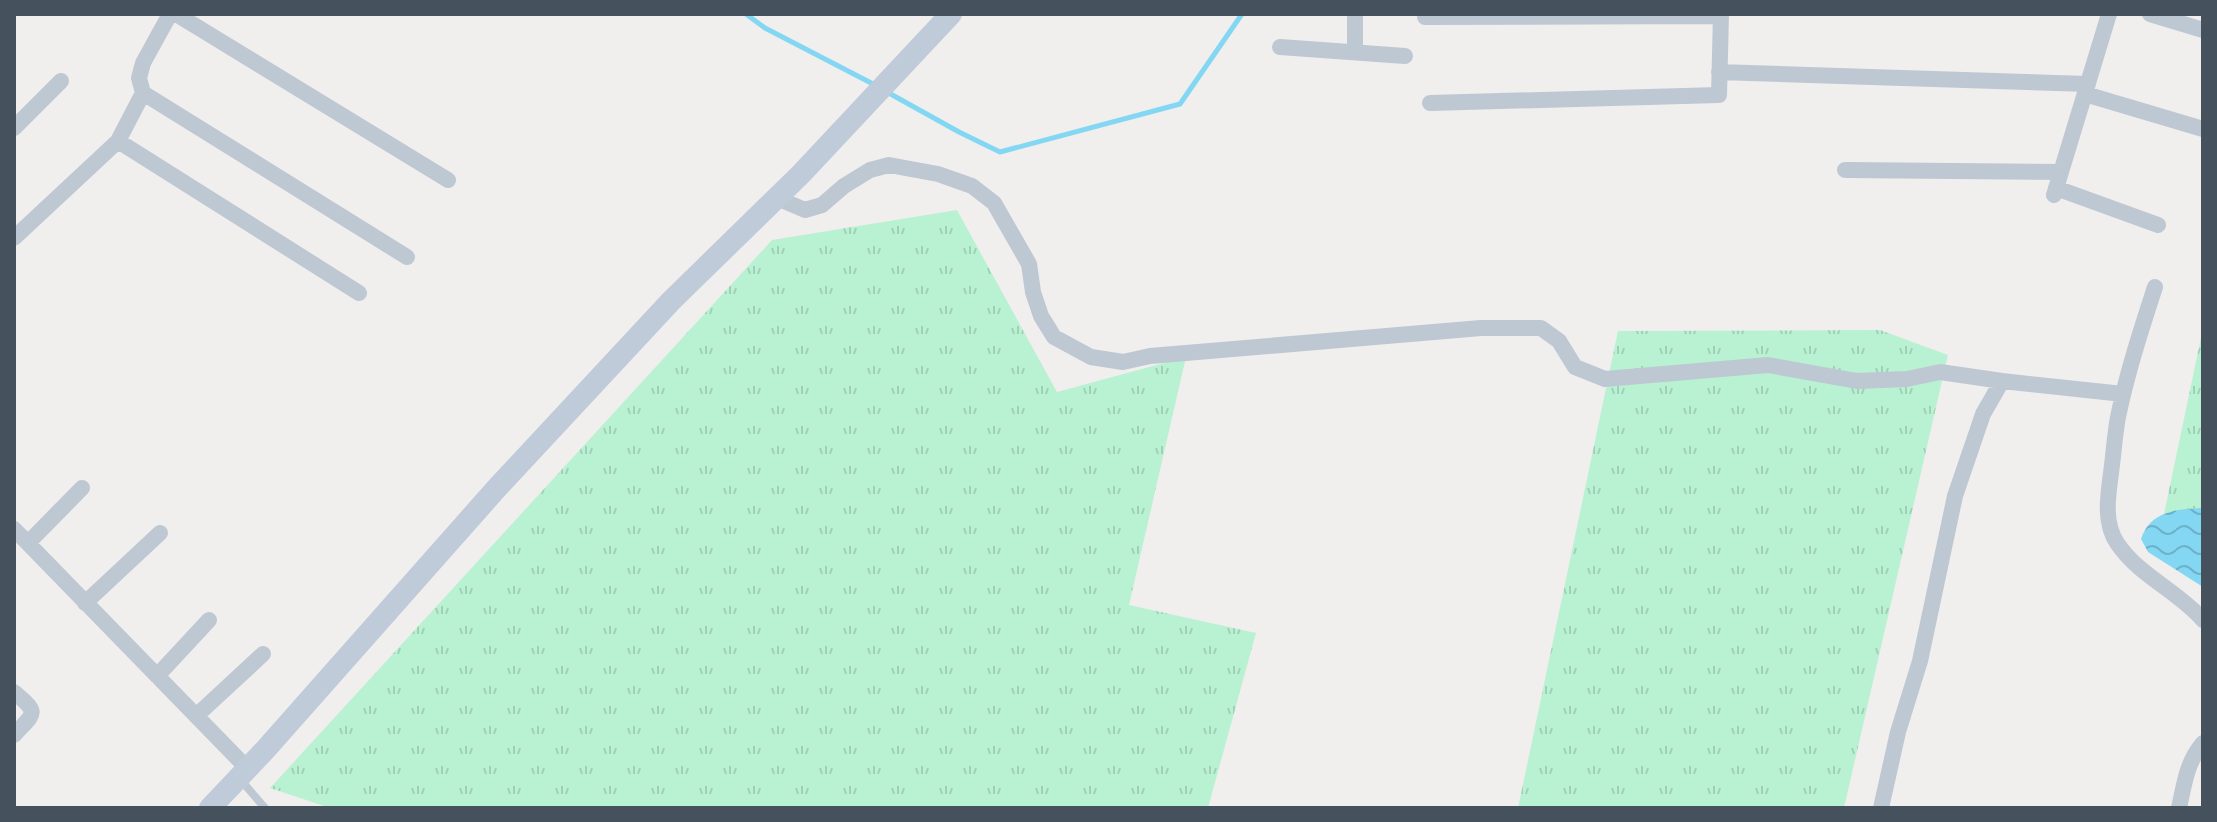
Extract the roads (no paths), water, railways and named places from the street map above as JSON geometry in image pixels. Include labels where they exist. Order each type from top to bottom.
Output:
[{"type":"street","points":[[14,238],[118,141],[143,93],[139,78],[143,63],[173,14],[448,180]]},
{"type":"street","points":[[210,808],[671,301],[777,198],[951,14]]},
{"type":"street","points":[[1355,14],[1355,52]]},
{"type":"street","points":[[2057,185],[2109,14]]},
{"type":"street","points":[[2150,14],[2203,30]]},
{"type":"street","points":[[1425,17],[1721,15],[1719,95],[1430,103]]},
{"type":"street","points":[[1280,47],[1405,56]]},
{"type":"street","points":[[1719,72],[2086,89],[2203,129]]},
{"type":"street","points":[[14,128],[61,81]]},
{"type":"street","points":[[143,93],[407,257]]},
{"type":"street","points":[[118,141],[359,293]]},
{"type":"street","points":[[777,198],[805,210],[822,205],[870,170],[889,165],[938,174],[972,186],[994,203],[1029,264],[1041,316],[1054,337],[1091,357],[1123,362],[1150,356],[1466,329],[1541,328],[1559,341],[1575,367],[1605,379],[1768,365],[1857,381],[1907,379],[1940,372],[2123,394]]},
{"type":"street","points":[[1845,170],[2057,185],[2158,225]]},
{"type":"street","points":[[2155,287],[2117,420],[2107,503],[2109,523],[2115,540],[2127,556],[2203,620]]},
{"type":"street","points":[[1881,808],[1898,732],[1920,661],[1955,496],[1983,414],[2002,381]]},
{"type":"street","points":[[28,543],[82,488]]},
{"type":"street","points":[[14,529],[196,716],[242,772]]},
{"type":"street","points":[[85,603],[160,533]]},
{"type":"street","points":[[157,676],[209,620]]},
{"type":"street","points":[[196,716],[263,654]]},
{"type":"street","points":[[14,692],[33,711],[14,735]]},
{"type":"street","points":[[2179,808],[2193,757],[2203,743]]},
{"type":"lane","points":[[242,772],[265,808]]},
{"type":"water","points":[[2203,508],[2203,587],[2148,552],[2141,539],[2151,522],[2166,513]]},
{"type":"waterway","points":[[746,14],[765,28],[875,85]]},
{"type":"waterway","points":[[887,92],[1000,152],[1180,104],[1242,14]]}]
